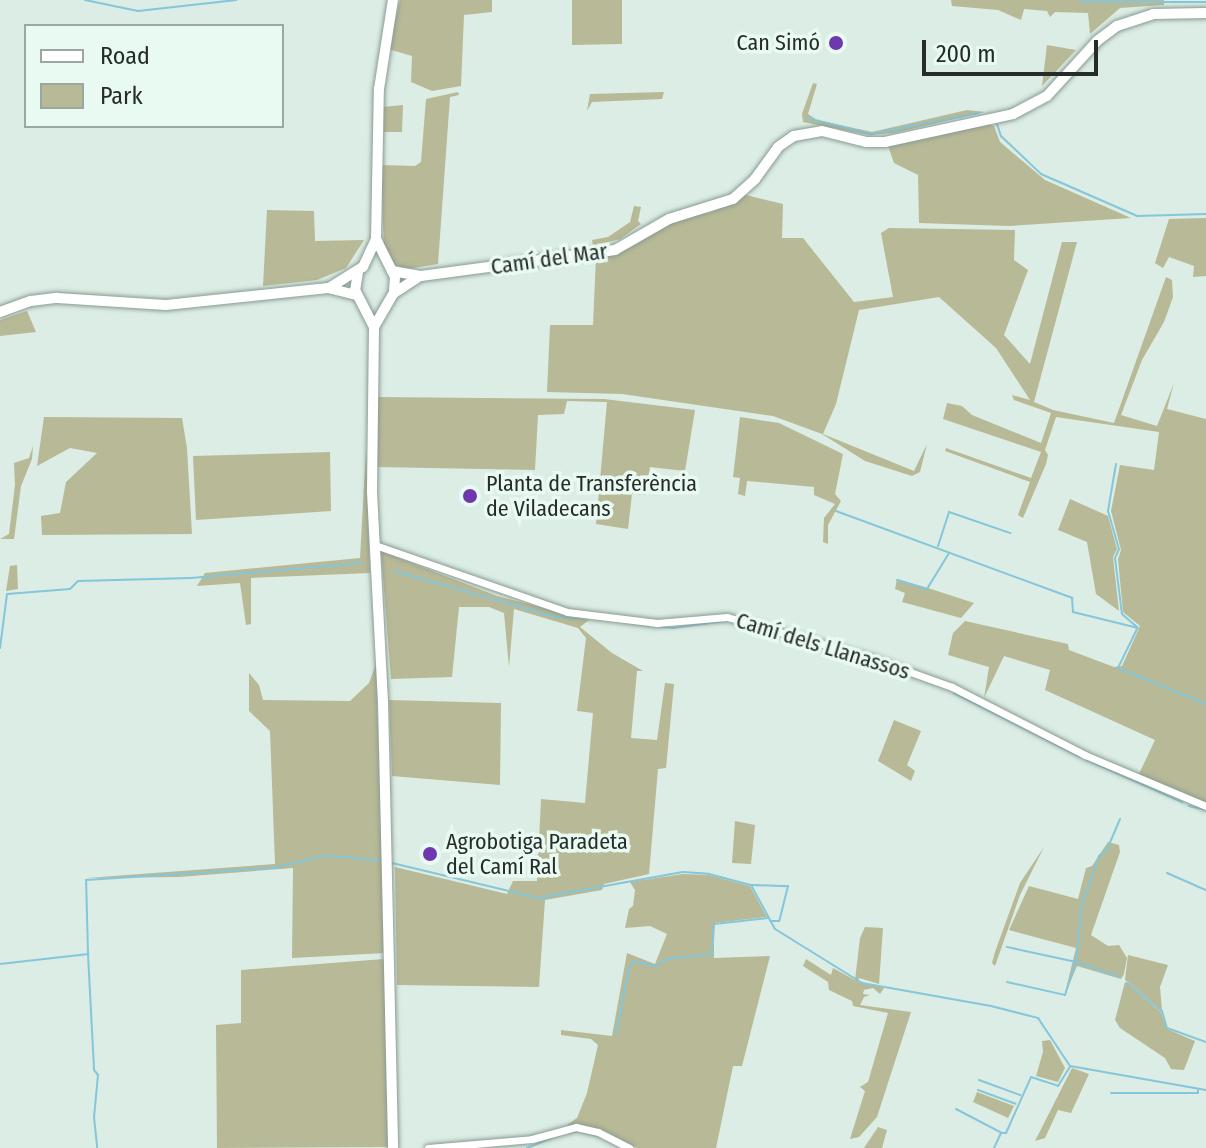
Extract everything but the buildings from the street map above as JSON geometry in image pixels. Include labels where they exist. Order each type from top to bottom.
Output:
[{"type":"main road","points":[[374,327],[354,282],[376,239],[379,89],[393,0]]},
{"type":"main road","name":"Camí del Mar","points":[[390,269],[421,276],[615,250],[669,219],[733,199],[755,179],[782,144],[803,132],[822,131],[875,143],[918,136],[1023,110],[1047,96],[1097,41],[1117,26],[1153,14],[1206,13]]},
{"type":"main road","points":[[376,239],[396,281],[394,293],[374,327],[375,545],[383,702],[393,1148]]},
{"type":"main road","points":[[0,312],[25,303],[57,298],[180,304],[328,288],[376,263],[390,269]]},
{"type":"main road","name":"Camí del Mar","points":[[394,293],[421,276]]},
{"type":"main road","points":[[328,288],[374,305],[386,302]]},
{"type":"street","name":"Camí dels Llanassos","points":[[375,545],[567,612],[657,623],[727,617],[874,659],[952,687],[1085,755],[1206,806]]},
{"type":"street","points":[[428,1148],[532,1139],[576,1127],[598,1132],[629,1148]]},
{"type":"green space","points":[[400,0],[492,0],[492,12],[464,15],[461,86],[432,91],[411,82],[412,56],[388,49]]},
{"type":"green space","points":[[572,0],[622,0],[622,44],[572,45]]},
{"type":"green space","points":[[951,0],[1164,0],[1164,5],[1120,8],[1090,34],[1088,13],[1055,12],[1050,17],[1047,11],[1024,9],[1021,20],[998,10],[952,6]]},
{"type":"green space","points":[[1047,45],[1076,50],[1042,86]]},
{"type":"green space","points":[[813,83],[817,84],[808,114],[817,120],[872,132],[967,110],[985,112],[894,133],[869,135],[803,122],[802,114]]},
{"type":"green space","points":[[458,92],[459,95],[450,97],[438,264],[407,269],[395,265],[384,250],[381,165],[415,166],[421,162],[426,99]]},
{"type":"green space","points":[[664,92],[662,99],[592,102],[587,111],[590,94]]},
{"type":"green space","points":[[403,105],[402,132],[384,132],[383,107]]},
{"type":"green space","points":[[989,124],[994,126],[1000,142],[1045,180],[1131,218],[1009,226],[919,223],[918,175],[894,163],[888,146]]},
{"type":"green space","points":[[746,195],[783,204],[782,238],[803,238],[854,302],[893,297],[881,233],[889,228],[1015,230],[1014,260],[1028,270],[1004,335],[1030,364],[1062,242],[1077,242],[1034,402],[1053,410],[1114,423],[1166,277],[1172,280],[1173,297],[1164,322],[1142,360],[1121,415],[1157,426],[1174,383],[1167,409],[1206,419],[1206,803],[1139,774],[1155,740],[1045,690],[1050,670],[1004,656],[984,698],[989,667],[948,655],[953,633],[965,621],[1068,644],[1069,650],[1114,667],[1122,666],[1140,626],[1123,612],[1118,559],[1121,550],[1111,511],[1120,465],[1154,470],[1159,432],[1056,417],[1045,450],[1048,455],[1046,464],[1023,518],[1018,515],[1030,482],[945,451],[946,448],[1031,478],[1041,452],[943,419],[947,403],[962,406],[972,415],[1041,443],[1051,413],[1014,400],[1012,395],[1030,400],[996,348],[939,297],[859,310],[836,404],[823,434],[914,471],[927,444],[920,472],[912,476],[865,461],[822,434],[773,416],[622,394],[547,392],[550,325],[593,325],[596,257],[629,248],[680,218],[712,212]]},
{"type":"green space","points":[[634,206],[641,207],[638,221],[641,224],[620,239],[593,246],[592,240],[608,237],[630,222]]},
{"type":"green space","points":[[267,210],[314,211],[315,241],[364,240],[346,268],[317,280],[263,286]]},
{"type":"green space","points":[[1206,218],[1206,276],[1193,277],[1194,266],[1169,257],[1163,268],[1155,263],[1169,219]]},
{"type":"green space","points":[[27,311],[36,332],[0,336],[0,320]]},
{"type":"green space","points":[[377,397],[604,399],[695,410],[685,471],[650,467],[646,495],[632,494],[628,529],[596,524],[607,402],[567,401],[564,414],[538,415],[535,470],[376,467]]},
{"type":"green space","points":[[44,417],[182,418],[187,448],[192,534],[42,535],[41,516],[60,513],[66,482],[97,453],[70,448],[37,466]]},
{"type":"green space","points":[[740,417],[779,423],[843,454],[835,494],[841,501],[828,525],[828,544],[823,542],[824,518],[835,504],[814,495],[814,487],[747,481],[745,496],[738,494],[740,478],[733,477]]},
{"type":"green space","points":[[33,446],[32,459],[21,486],[14,539],[0,539],[9,534],[15,485],[14,463],[29,458]]},
{"type":"green space","points":[[366,449],[370,573],[251,578],[251,624],[246,625],[240,583],[197,586],[205,573],[360,558]]},
{"type":"green space","points":[[330,452],[331,511],[196,520],[193,456]]},
{"type":"green space","points":[[1070,499],[1108,516],[1117,549],[1113,557],[1119,611],[1096,594],[1087,542],[1058,530]]},
{"type":"green space","points":[[381,551],[497,596],[589,620],[580,627],[612,653],[643,671],[637,671],[631,738],[657,740],[665,683],[674,684],[666,768],[658,769],[649,874],[604,884],[602,890],[545,900],[539,987],[397,985],[395,867],[507,894],[513,881],[537,881],[541,799],[585,803],[593,713],[577,711],[586,638],[578,628],[514,609],[509,667],[504,613],[489,607],[459,607],[452,677],[391,679]]},
{"type":"green space","points":[[17,565],[18,589],[6,591],[10,566]]},
{"type":"green space","points":[[897,579],[974,603],[961,618],[902,602],[905,593],[895,589]]},
{"type":"green space","points":[[376,664],[385,953],[292,958],[293,868],[179,877],[86,878],[275,864],[270,731],[249,711],[249,673],[259,685],[263,700],[350,701],[369,683]]},
{"type":"green space","points":[[389,700],[501,703],[500,785],[392,776]]},
{"type":"green space","points":[[894,720],[921,731],[907,765],[915,771],[911,781],[878,761]]},
{"type":"green space","points":[[735,821],[755,825],[751,864],[732,863]]},
{"type":"green space","points":[[1108,842],[1119,845],[1120,852],[1091,935],[1108,946],[1119,945],[1127,958],[1124,974],[1121,979],[1077,966],[1064,997],[1076,948],[1009,930],[1029,886],[1078,899],[1086,868],[1092,866]]},
{"type":"green space","points":[[1044,847],[1020,895],[995,966],[992,963],[995,952],[1020,883]]},
{"type":"green space","points":[[683,874],[709,875],[750,886],[767,917],[714,923],[714,958],[770,956],[742,1066],[733,1066],[716,1148],[637,1148],[605,1131],[567,1125],[577,1118],[587,1093],[598,1045],[591,1039],[561,1035],[561,1030],[612,1036],[627,953],[655,964],[667,934],[650,926],[625,928],[635,890],[630,882]]},
{"type":"green space","points":[[865,927],[883,928],[879,984],[859,978],[858,982],[884,988],[880,994],[873,988],[864,990],[863,994],[870,995],[864,997],[860,1005],[911,1012],[877,1117],[859,1137],[850,1139],[865,1091],[860,1087],[868,1082],[888,1013],[853,1006],[852,1001],[829,990],[828,982],[803,966],[806,959],[831,975],[833,968],[855,980],[860,938]]},
{"type":"green space","points":[[1128,955],[1168,965],[1160,987],[1162,1010],[1125,980]]},
{"type":"green space","points":[[384,959],[388,1147],[217,1148],[216,1025],[241,1023],[241,970]]},
{"type":"green space","points":[[1125,982],[1161,1012],[1167,1029],[1195,1041],[1184,1070],[1171,1069],[1165,1058],[1120,1028],[1115,1020]]},
{"type":"green space","points":[[1050,1040],[1065,1068],[1058,1082],[1036,1076],[1043,1052],[1042,1041]]},
{"type":"green space","points":[[1072,1068],[1089,1074],[1071,1113],[1058,1110],[1045,1138],[1035,1141]]},
{"type":"green space","points":[[977,1092],[1014,1106],[1008,1118],[973,1102]]},
{"type":"green space","points":[[878,1127],[887,1130],[882,1148],[864,1148]]},
{"type":"waterway","points":[[85,0],[138,11],[236,0]]},
{"type":"waterway","points":[[1081,2],[1206,2]]},
{"type":"waterway","points":[[807,118],[871,134],[979,113]]},
{"type":"waterway","points":[[997,124],[1001,136],[1041,174],[1137,216],[1206,214]]},
{"type":"waterway","points":[[1116,464],[1108,511],[1119,549],[1115,558],[1122,614],[1137,627]]},
{"type":"waterway","points":[[836,511],[1072,598],[1073,612],[1138,628]]},
{"type":"waterway","points":[[938,546],[949,512],[1010,533]]},
{"type":"waterway","points":[[897,580],[927,589],[949,553]]},
{"type":"waterway","points":[[0,648],[7,594],[70,589],[78,581],[191,578],[361,563]]},
{"type":"waterway","points":[[394,571],[556,617],[582,618]]},
{"type":"waterway","points":[[656,626],[673,628],[725,621]]},
{"type":"waterway","points":[[624,622],[649,626]]},
{"type":"waterway","points":[[732,622],[843,654]]},
{"type":"waterway","points":[[1137,629],[1118,668],[1206,704]]},
{"type":"waterway","points":[[954,693],[1080,757]]},
{"type":"waterway","points":[[1087,760],[1182,802]]},
{"type":"waterway","points":[[1189,806],[1206,810]]},
{"type":"waterway","points":[[1120,819],[1107,849],[1099,856],[1082,904],[1076,962],[1120,977]]},
{"type":"waterway","points":[[88,954],[86,880],[272,868],[328,855],[381,861]]},
{"type":"waterway","points":[[392,863],[538,898],[683,872],[709,874],[751,885],[775,929],[862,983],[991,1006],[1038,1018],[1070,1066],[1206,1090]]},
{"type":"waterway","points":[[1167,873],[1206,890]]},
{"type":"waterway","points":[[752,885],[788,886],[779,921],[770,921]]},
{"type":"waterway","points":[[616,1034],[629,968],[634,961],[656,966],[667,959],[712,954],[714,924],[768,918]]},
{"type":"waterway","points":[[1007,947],[1076,962],[1065,995],[1007,982]]},
{"type":"waterway","points":[[0,964],[88,954],[94,1070],[98,1075],[94,1117],[97,1148]]},
{"type":"waterway","points":[[1127,983],[1162,1011],[1167,1028],[1206,1042]]},
{"type":"waterway","points":[[994,1148],[1001,1133],[1006,1133],[1031,1077],[1058,1086],[1070,1067]]},
{"type":"waterway","points":[[979,1080],[1020,1095]]},
{"type":"waterway","points":[[978,1090],[1016,1104]]},
{"type":"waterway","points":[[1111,1093],[1198,1093],[1198,1090]]},
{"type":"waterway","points":[[956,1109],[1000,1132]]},
{"type":"waterway","points":[[569,1133],[578,1131],[602,1137]]},
{"type":"waterway","points":[[527,1148],[559,1135]]},
{"type":"place","name":"Can Simó","points":[[836,43]]},
{"type":"place","name":"Planta de Transferència de Viladecans","points":[[470,496]]},
{"type":"place","name":"Agrobotiga Paradeta del Camí Ral","points":[[430,854]]}]
